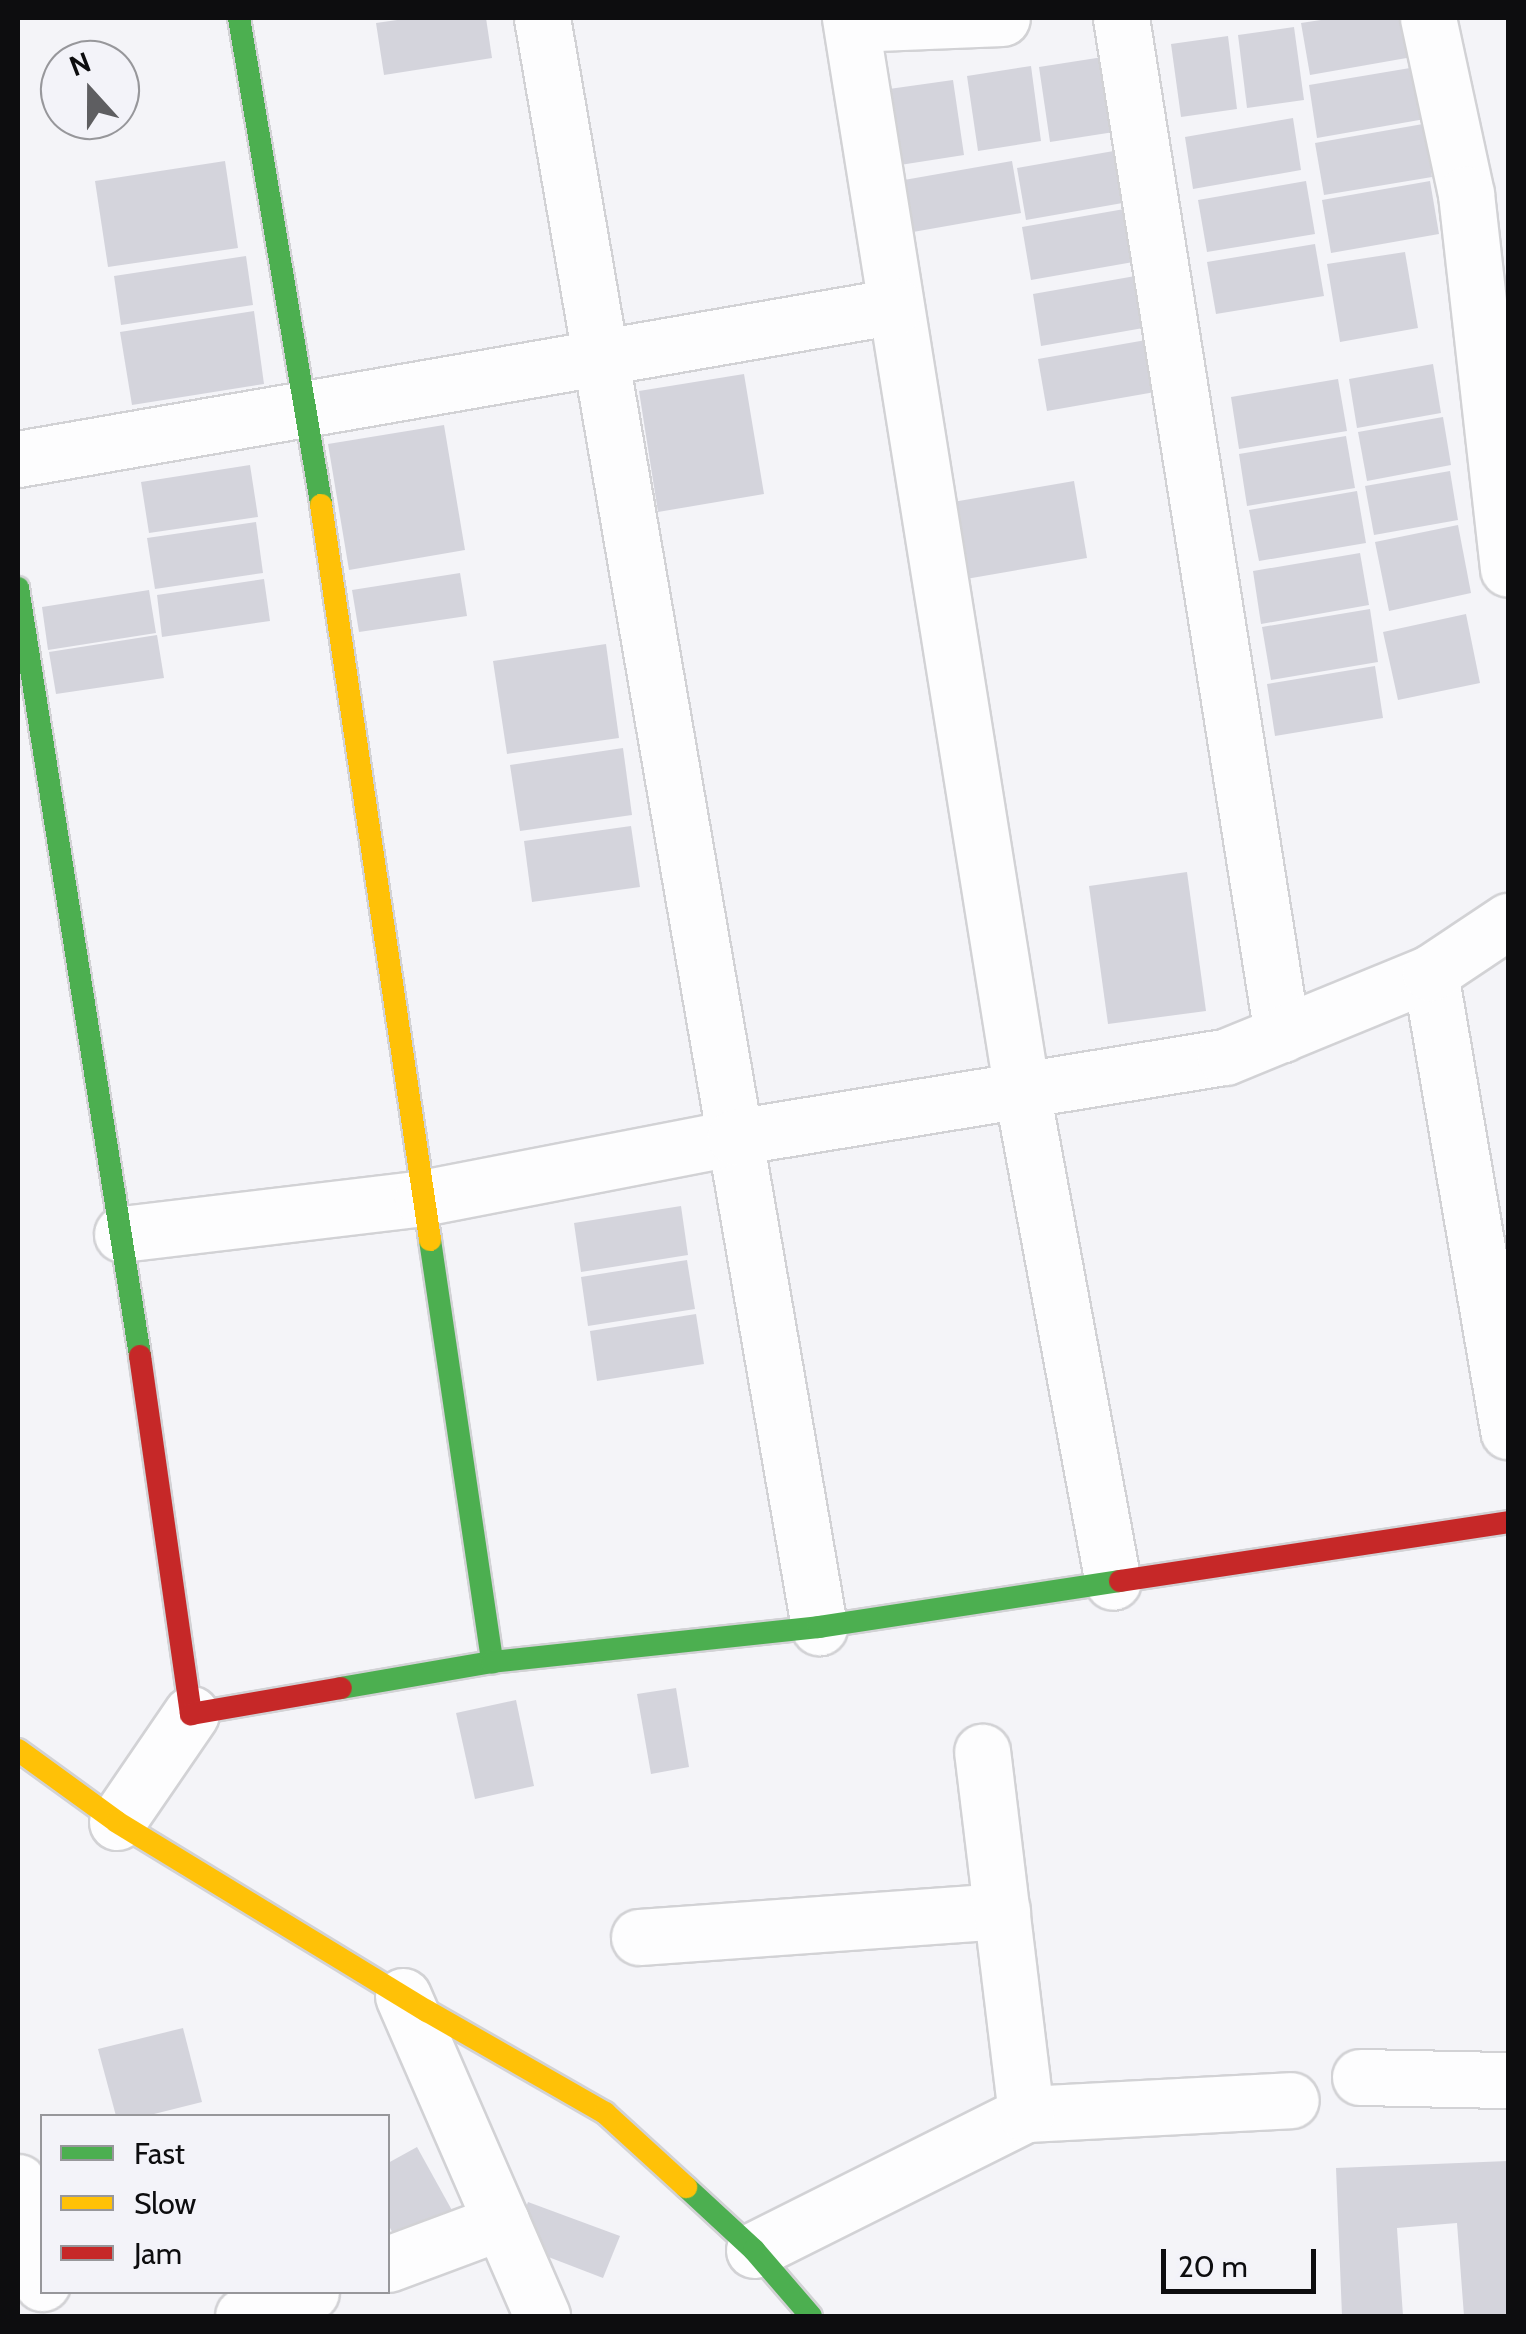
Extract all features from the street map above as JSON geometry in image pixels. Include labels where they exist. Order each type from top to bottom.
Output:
[{"type":"street","points":[[239,18],[307,408],[492,1662]]},
{"type":"street","points":[[542,18],[819,1627]]},
{"type":"street","points":[[1002,18],[851,21],[1022,1092],[1114,1582]]},
{"type":"street","points":[[1121,18],[1282,1034]]},
{"type":"street","points":[[1428,18],[1466,194],[1508,569]]},
{"type":"street","points":[[18,459],[896,306]]},
{"type":"street","points":[[18,588],[122,1234],[191,1714],[116,1822]]},
{"type":"street","points":[[122,1234],[422,1198],[735,1137],[1225,1057],[1430,974],[1508,922]]},
{"type":"street","points":[[1430,974],[1508,1431]]},
{"type":"street","points":[[191,1714],[492,1662],[819,1627],[1508,1522]]},
{"type":"street","points":[[18,1750],[116,1822],[605,2113],[754,2250],[811,2316]]},
{"type":"street","points":[[982,1752],[1026,2114]]},
{"type":"street","points":[[639,1937],[1002,1911]]},
{"type":"street","points":[[403,1996],[542,2316]]},
{"type":"street","points":[[1360,2077],[1508,2080]]},
{"type":"street","points":[[754,2250],[1026,2114],[1291,2100]]},
{"type":"street","points":[[18,2182],[40,2275]]},
{"type":"street","points":[[390,2263],[501,2222]]},
{"type":"street","points":[[243,2316],[305,2294]]},
{"type":"building","points":[[411,18],[486,18],[492,58],[384,75],[376,23]]},
{"type":"building","points":[[1334,18],[1411,18],[1418,56],[1310,75],[1301,23]]},
{"type":"building","points":[[1294,27],[1304,100],[1247,108],[1238,35]]},
{"type":"building","points":[[1228,36],[1237,109],[1181,117],[1171,44]]},
{"type":"building","points":[[1103,57],[1114,132],[1050,142],[1039,67]]},
{"type":"building","points":[[1031,66],[1041,141],[978,151],[967,76]]},
{"type":"building","points":[[1416,67],[1425,119],[1317,138],[1309,85]]},
{"type":"building","points":[[953,80],[964,155],[900,165],[889,89]]},
{"type":"building","points":[[1293,118],[1301,170],[1193,189],[1185,137]]},
{"type":"building","points":[[1423,124],[1432,177],[1324,195],[1315,143]]},
{"type":"building","points":[[1125,149],[1134,201],[1026,220],[1017,168]]},
{"type":"building","points":[[225,161],[238,248],[108,267],[95,181]]},
{"type":"building","points":[[1012,161],[1021,213],[913,232],[904,180]]},
{"type":"building","points":[[1306,181],[1315,234],[1207,252],[1198,200]]},
{"type":"building","points":[[1430,181],[1439,234],[1331,253],[1322,200]]},
{"type":"building","points":[[1130,208],[1139,261],[1031,280],[1022,227]]},
{"type":"building","points":[[1315,244],[1324,296],[1216,314],[1207,262]]},
{"type":"building","points":[[1405,252],[1418,328],[1340,342],[1327,264]]},
{"type":"building","points":[[246,256],[253,305],[121,325],[114,276]]},
{"type":"building","points":[[1141,275],[1149,327],[1041,346],[1033,294]]},
{"type":"building","points":[[254,311],[264,384],[132,405],[120,332]]},
{"type":"building","points":[[1146,340],[1155,392],[1047,411],[1038,359]]},
{"type":"building","points":[[1433,364],[1441,413],[1357,428],[1349,379]]},
{"type":"building","points":[[744,374],[764,494],[658,512],[639,391]]},
{"type":"building","points":[[1338,379],[1347,431],[1239,449],[1231,397]]},
{"type":"building","points":[[1443,417],[1451,465],[1367,481],[1358,432]]},
{"type":"building","points":[[444,425],[465,550],[349,570],[328,444]]},
{"type":"building","points":[[1346,436],[1355,488],[1247,506],[1239,454]]},
{"type":"building","points":[[250,465],[258,517],[149,533],[141,482]]},
{"type":"building","points":[[1450,471],[1458,520],[1374,535],[1365,486]]},
{"type":"building","points":[[1074,481],[1087,558],[966,579],[953,502]]},
{"type":"building","points":[[1357,491],[1366,543],[1259,561],[1249,510]]},
{"type":"building","points":[[256,522],[263,573],[155,589],[147,538]]},
{"type":"building","points":[[1458,525],[1471,593],[1389,611],[1375,542]]},
{"type":"building","points":[[1360,553],[1369,605],[1261,624],[1253,571]]},
{"type":"building","points":[[460,573],[467,616],[359,632],[352,590]]},
{"type":"building","points":[[264,579],[270,621],[162,637],[157,595]]},
{"type":"building","points":[[149,590],[156,633],[48,650],[42,607]]},
{"type":"building","points":[[1370,609],[1378,662],[1271,680],[1262,627]]},
{"type":"building","points":[[1466,614],[1480,683],[1398,700],[1383,632]]},
{"type":"building","points":[[157,635],[164,678],[56,694],[49,652]]},
{"type":"building","points":[[606,644],[619,738],[507,754],[493,661]]},
{"type":"building","points":[[1375,666],[1383,718],[1275,736],[1267,684]]},
{"type":"building","points":[[623,748],[632,815],[520,831],[510,765]]},
{"type":"building","points":[[631,826],[640,887],[532,902],[524,841]]},
{"type":"building","points":[[1187,872],[1206,1011],[1108,1024],[1089,886]]},
{"type":"building","points":[[681,1206],[688,1255],[581,1272],[574,1223]]},
{"type":"building","points":[[687,1260],[695,1309],[588,1326],[581,1277]]},
{"type":"building","points":[[696,1314],[704,1364],[597,1381],[590,1331]]},
{"type":"building","points":[[676,1688],[689,1767],[651,1774],[637,1694]]},
{"type":"building","points":[[516,1700],[534,1786],[475,1799],[456,1713]]},
{"type":"building","points":[[183,2028],[202,2102],[154,2114],[115,2114],[98,2049]]},
{"type":"building","points":[[417,2147],[459,2223],[403,2253],[390,2228],[390,2162]]},
{"type":"building","points":[[1508,2161],[1508,2316],[1464,2316],[1457,2223],[1397,2228],[1403,2316],[1342,2316],[1336,2168]]},
{"type":"building","points":[[528,2202],[620,2236],[603,2278],[512,2243]]},
{"type":"traffic: fast","points":[[239,18],[321,505]]},
{"type":"traffic: fast","points":[[18,588],[140,1356]]},
{"type":"traffic: fast","points":[[430,1240],[492,1662]]},
{"type":"traffic: fast","points":[[341,1688],[492,1662],[819,1627],[1120,1581]]},
{"type":"traffic: fast","points":[[686,2187],[754,2250],[811,2316]]},
{"type":"traffic: slow","points":[[321,505],[430,1240]]},
{"type":"traffic: slow","points":[[18,1750],[117,1822],[427,2011],[605,2113],[686,2187]]},
{"type":"traffic: jam","points":[[140,1356],[191,1714],[341,1688]]},
{"type":"traffic: jam","points":[[1120,1581],[1508,1522]]}]
